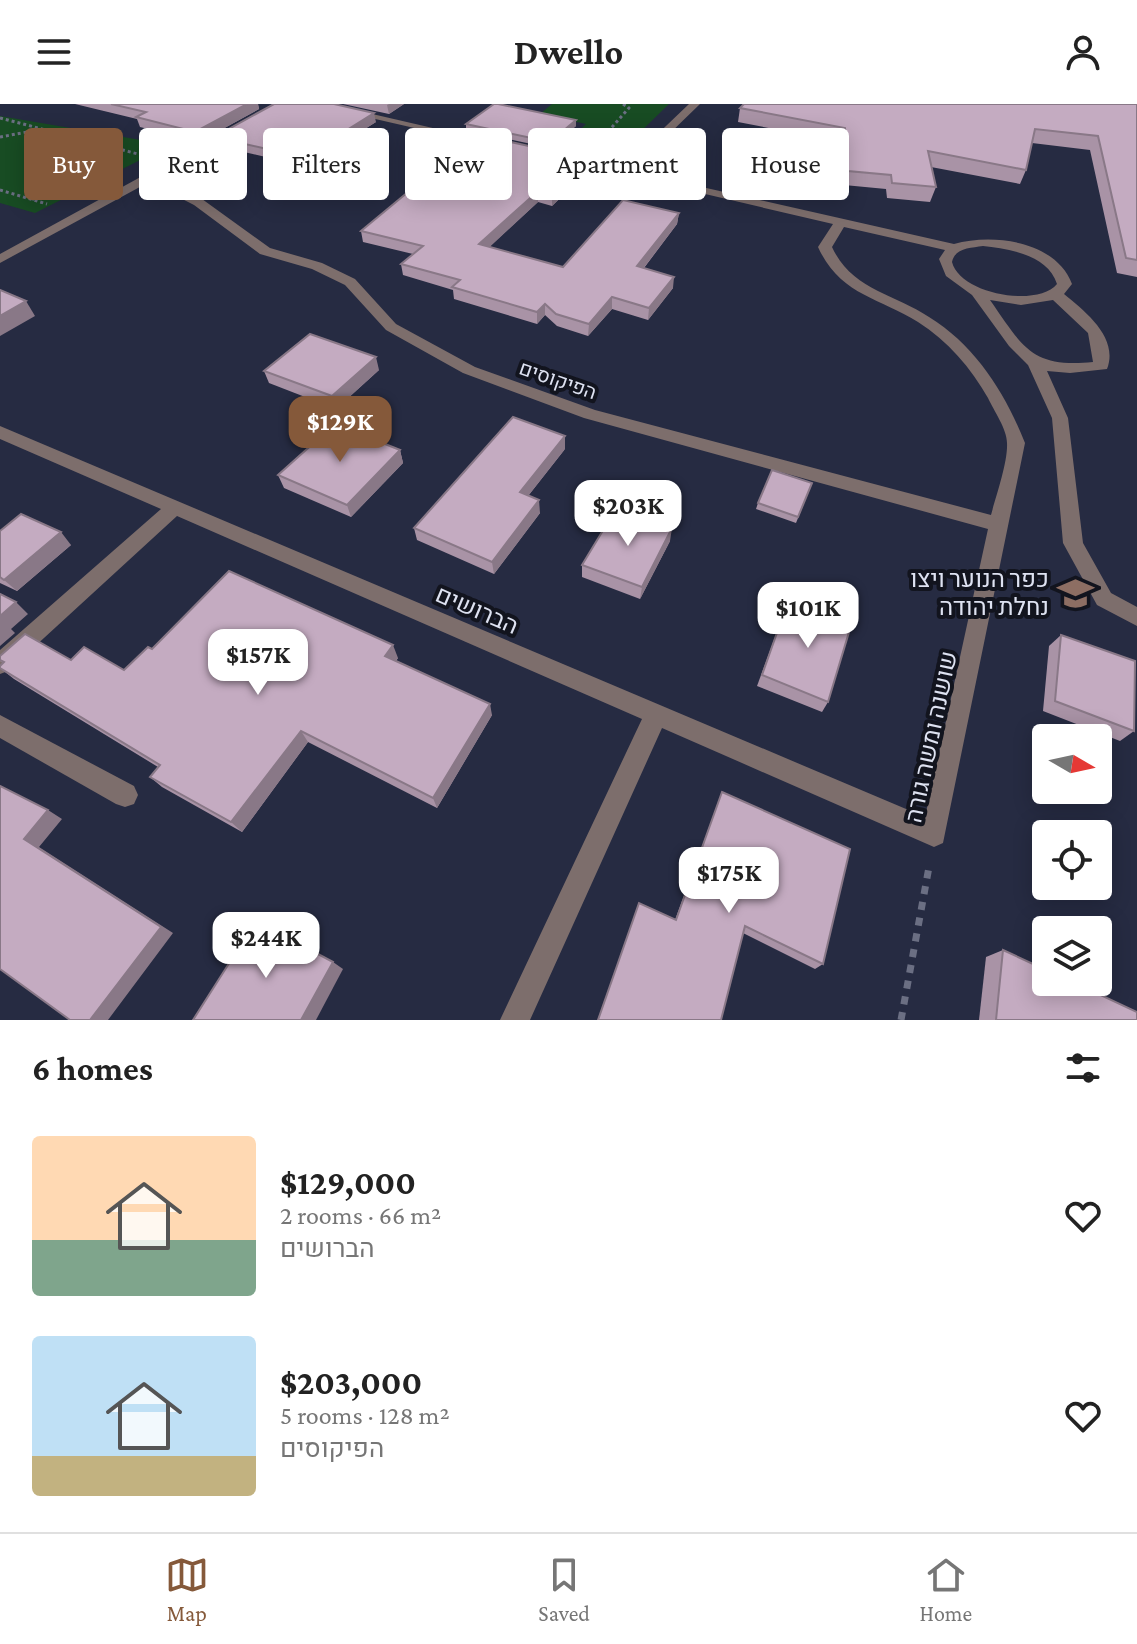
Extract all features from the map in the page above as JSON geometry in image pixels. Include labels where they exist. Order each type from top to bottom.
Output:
[{"type":"street","points":[[238,128],[281,104]]},
{"type":"street","points":[[315,104],[426,128]]},
{"type":"street","points":[[670,128],[695,104]]},
{"type":"street","points":[[0,259],[139,182]]},
{"type":"street","points":[[706,190],[954,248]]},
{"type":"street","name":"הפיקוסים","points":[[194,200],[265,251],[317,266],[350,282],[391,327],[469,370],[590,414],[1000,525]]},
{"type":"street","name":"שושנה ומשה גורה","points":[[841,221],[825,247],[838,272],[862,288],[928,321],[963,351],[1005,411],[1016,443],[934,834]]},
{"type":"street","points":[[992,243],[1037,254],[1061,273],[1064,282],[1056,295],[1036,302],[1017,302],[977,292],[950,274],[945,264],[947,255],[954,248],[992,243]]},
{"type":"street","points":[[977,292],[1002,328],[1035,363],[1060,418],[1073,543],[1104,599],[1137,617]]},
{"type":"street","points":[[1035,363],[1067,369],[1101,366],[1103,352],[1093,325],[1056,295]]},
{"type":"street","name":"הברושים","points":[[0,432],[934,834]]},
{"type":"street","points":[[0,664],[173,509]]},
{"type":"street","points":[[515,1020],[656,715]]},
{"type":"street","points":[[0,726],[125,795]]},
{"type":"path","points":[[611,128],[629,108],[623,104]]},
{"type":"path","points":[[0,118],[37,128]]},
{"type":"path","points":[[0,137],[24,132]]},
{"type":"path","points":[[0,190],[24,198]]},
{"type":"path","points":[[32,200],[82,214]]},
{"type":"path","name":"שושנה ומשה גורה","points":[[901,1020],[934,834]]},
{"type":"green space","points":[[552,104],[669,104],[644,128],[582,128],[586,124],[540,114]]},
{"type":"green space","points":[[0,116],[70,128],[24,128],[24,200],[61,200],[35,213],[0,203]]},
{"type":"green space","points":[[123,137],[139,140],[139,161],[123,169]]},
{"type":"building","points":[[111,104],[247,104],[202,128],[179,128],[136,117],[146,112]]},
{"type":"building","points":[[274,104],[334,104],[374,113],[350,128],[263,128],[263,148],[247,144],[247,128],[230,128]]},
{"type":"building","points":[[494,104],[576,120],[567,128],[528,128],[528,137],[512,134],[512,128],[466,124]]},
{"type":"building","points":[[744,104],[1137,104],[1137,260],[1126,258],[1098,136],[1035,129],[1026,170],[928,151],[936,187],[892,183],[891,175],[849,171],[849,128],[740,108]]},
{"type":"building","points":[[512,142],[528,146],[528,200],[479,244],[563,267],[623,200],[679,213],[637,266],[674,277],[649,308],[612,297],[589,324],[556,314],[545,304],[537,312],[452,287],[460,280],[401,264],[423,246],[361,231],[405,195],[405,200],[512,200]]},
{"type":"building","points":[[0,290],[26,301],[0,316]]},
{"type":"building","points":[[310,334],[376,357],[332,396],[264,371]]},
{"type":"building","points":[[513,417],[565,436],[520,492],[539,500],[492,562],[414,528]]},
{"type":"building","points":[[335,424],[400,450],[347,505],[278,475]]},
{"type":"building","points":[[772,470],[812,483],[798,517],[758,503]]},
{"type":"building","points":[[616,509],[672,528],[642,587],[582,565]]},
{"type":"building","points":[[21,514],[61,532],[4,580],[0,577],[0,531]]},
{"type":"building","points":[[229,571],[393,645],[385,656],[490,704],[433,798],[301,731],[231,822],[150,777],[160,765],[0,668],[4,662],[0,656],[25,634],[71,660],[84,647],[124,670],[148,647],[152,649]]},
{"type":"building","points":[[0,594],[16,602],[0,616]]},
{"type":"building","points":[[789,599],[852,622],[828,702],[762,675]]},
{"type":"building","points":[[1061,635],[1135,661],[1134,731],[1055,701]]},
{"type":"building","points":[[0,786],[48,810],[24,839],[161,927],[90,1020],[70,1020],[0,969]]},
{"type":"building","points":[[722,792],[850,849],[823,964],[745,926],[721,1020],[598,1020],[639,903],[676,920]]},
{"type":"building","points":[[256,921],[333,962],[301,1020],[193,1020]]},
{"type":"building","points":[[1003,950],[1032,963],[1032,996],[1103,996],[1137,1012],[1137,1020],[996,1020]]},
{"type":"place","name":"כפר הנוער ויצו נחלת יהודה","points":[[1075,593]]}]
